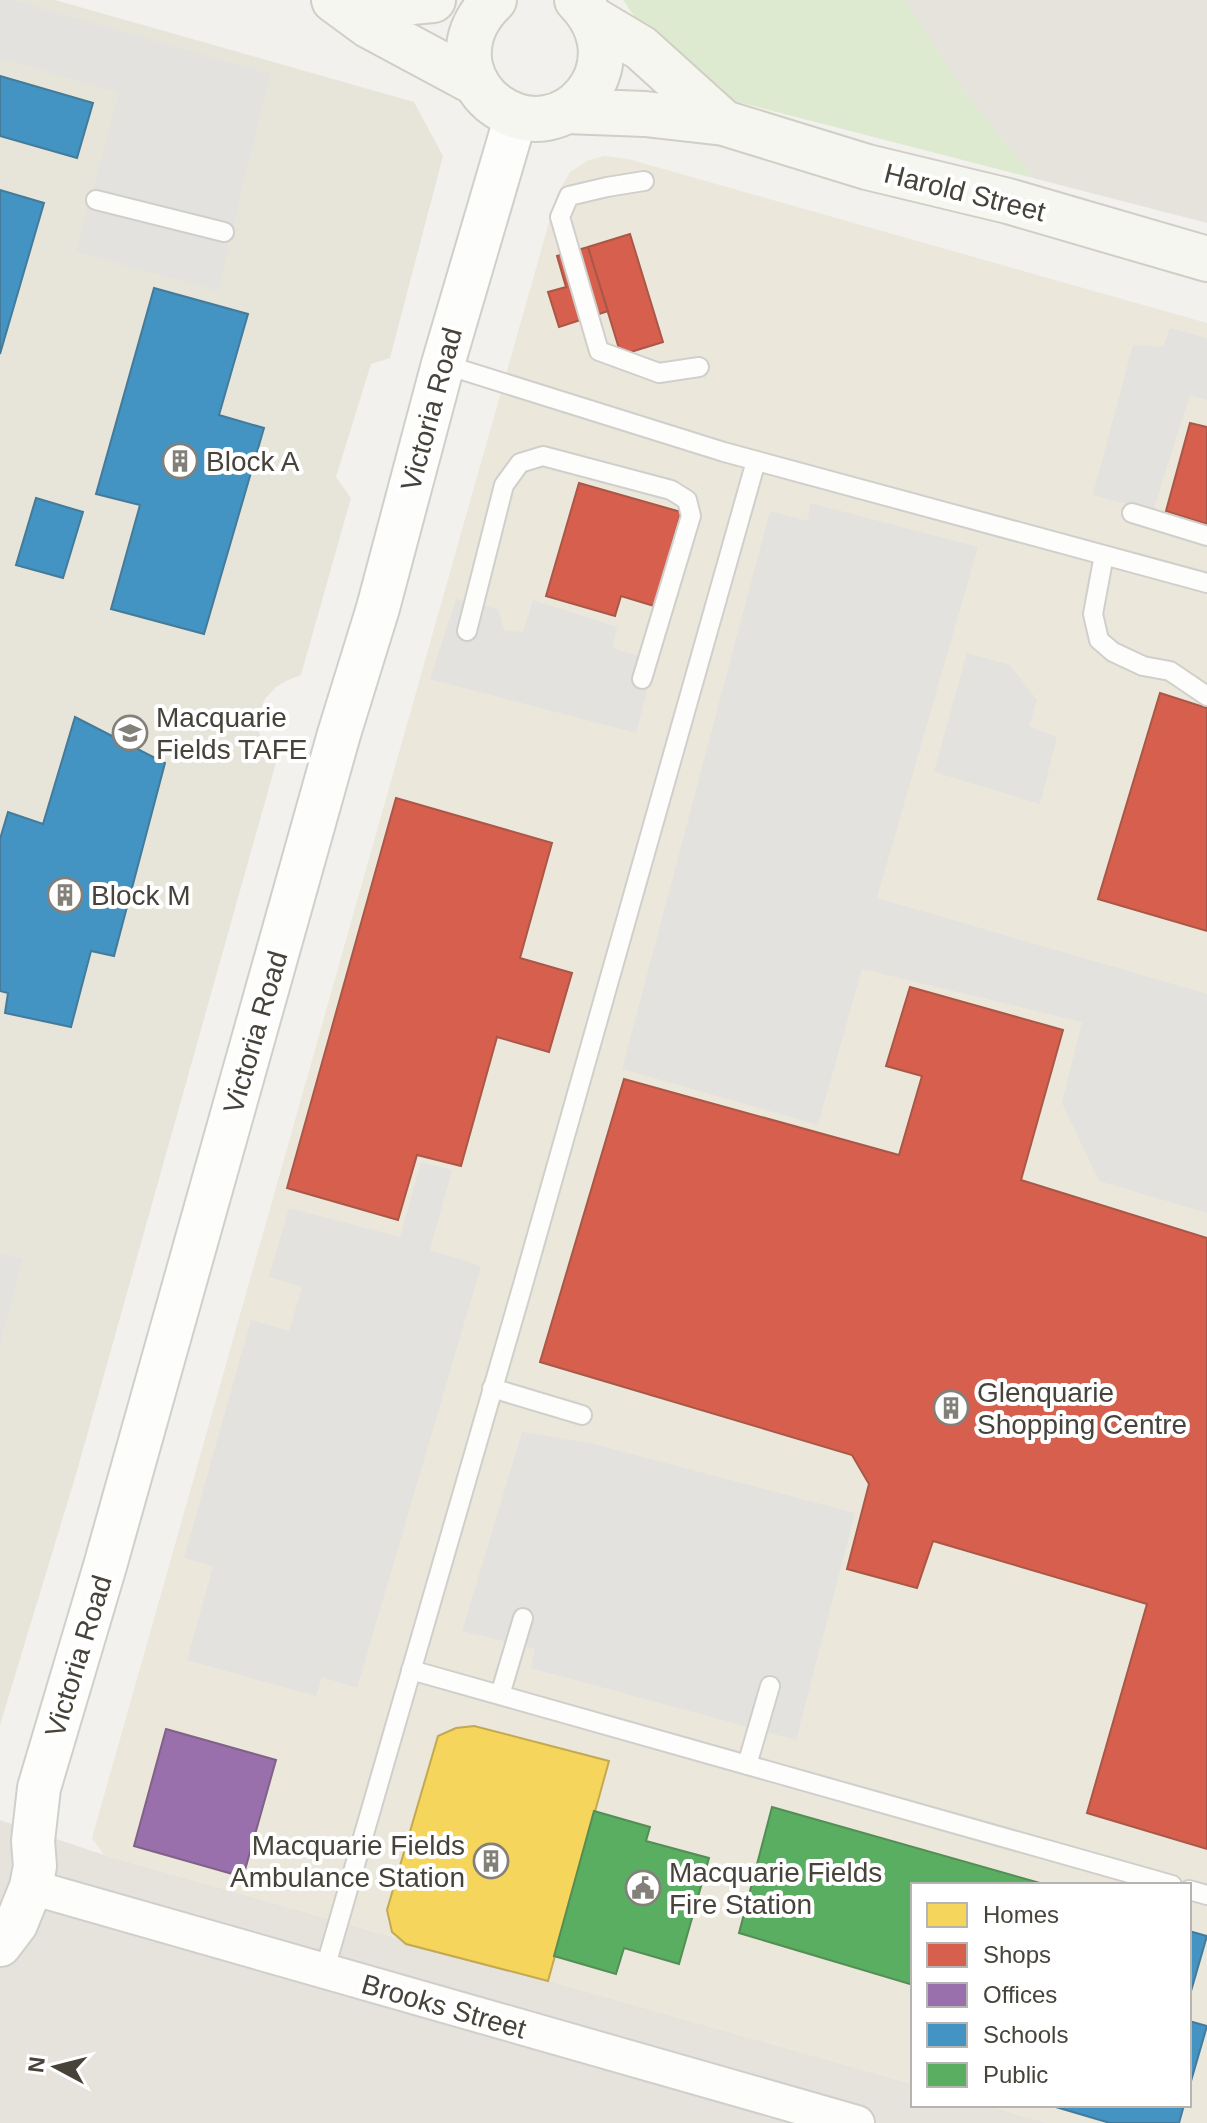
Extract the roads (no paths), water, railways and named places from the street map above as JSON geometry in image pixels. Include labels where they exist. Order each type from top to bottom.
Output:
[{"type":"main road","points":[[334,0],[368,25],[476,83]]},
{"type":"main road","points":[[375,0],[401,3],[433,0]]},
{"type":"main road","points":[[494,0],[483,9],[476,21],[469,45],[471,71],[476,83],[493,103],[516,116]]},
{"type":"main road","points":[[566,111],[586,94],[599,71],[602,45],[586,10]]},
{"type":"main road","name":"Harold Street","points":[[586,10],[641,48],[724,123]]},
{"type":"main road","name":"Harold Street","points":[[516,116],[542,119],[566,111],[645,114],[724,123],[867,167],[1008,201],[1207,259]]},
{"type":"street","name":"Victoria Road","points":[[0,1945],[16,1924],[31,1887],[39,1788],[105,1566],[339,734],[378,608],[443,364],[516,116]]},
{"type":"street","name":"Brooks Street","points":[[31,1887],[857,2123]]},
{"type":"lane","points":[[644,181],[569,196],[560,217],[599,351],[659,373],[699,367]]},
{"type":"lane","points":[[96,200],[224,232]]},
{"type":"lane","points":[[443,364],[756,461],[1207,583]]},
{"type":"lane","points":[[467,631],[504,485],[520,463],[543,456],[671,490],[687,500],[691,516],[642,679]]},
{"type":"lane","points":[[324,1972],[756,461]]},
{"type":"lane","points":[[1132,513],[1207,536]]},
{"type":"lane","points":[[1104,555],[1093,614],[1099,640],[1113,652],[1143,666],[1170,671],[1207,696]]},
{"type":"lane","points":[[492,1388],[582,1415]]},
{"type":"lane","points":[[500,1695],[523,1618]]},
{"type":"lane","points":[[411,1670],[1165,1883]]},
{"type":"lane","points":[[747,1765],[770,1686]]},
{"type":"place","name":"Block A","points":[[180,461]]},
{"type":"place","name":"Macquarie Fields TAFE","points":[[130,733]]},
{"type":"place","name":"Block M","points":[[65,895]]},
{"type":"place","name":"Glenquarie Shopping Centre","points":[[951,1408]]},
{"type":"place","name":"Macquarie Fields Ambulance Station","points":[[491,1861]]},
{"type":"place","name":"Macquarie Fields Fire Station","points":[[643,1888]]}]
